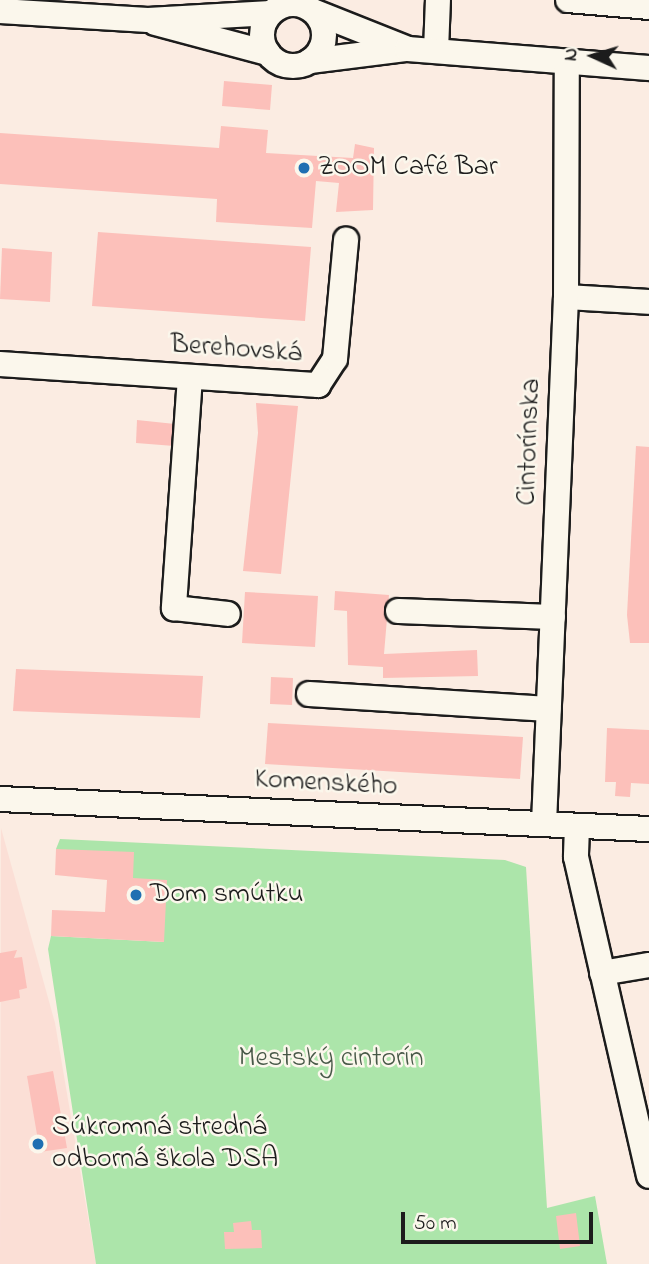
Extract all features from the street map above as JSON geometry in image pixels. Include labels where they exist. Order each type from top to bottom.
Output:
[{"type":"street","points":[[436,51],[438,0]]},
{"type":"street","points":[[568,0],[649,8]]},
{"type":"street","points":[[0,11],[148,20],[284,5],[315,12],[407,49]]},
{"type":"street","points":[[268,53],[262,33],[284,5]]},
{"type":"street","points":[[310,61],[324,42],[315,12]]},
{"type":"street","points":[[148,20],[268,53],[287,66],[407,49],[649,68]]},
{"type":"street","name":"Cintorínska","points":[[544,824],[566,297],[567,62]]},
{"type":"street","name":"Berehovská","points":[[0,364],[318,385],[335,359],[346,240]]},
{"type":"street","points":[[566,297],[649,302]]},
{"type":"street","points":[[190,377],[174,608],[228,614]]},
{"type":"street","points":[[398,611],[553,617]]},
{"type":"street","points":[[309,694],[549,709]]},
{"type":"street","name":"Komenského","points":[[0,799],[649,829]]},
{"type":"street","points":[[578,826],[576,858],[649,1176]]},
{"type":"street","points":[[602,973],[649,965]]},
{"type":"shaded area","name":"Súkromná stredná odborná škola DSA","points":[[1,828],[55,1023],[96,1264],[0,1264]]},
{"type":"green space","name":"Mestský cintorín","points":[[60,839],[505,860],[526,867],[547,1208],[595,1196],[607,1264],[96,1264],[48,949],[51,936],[164,942],[133,878],[56,849]]},
{"type":"building","points":[[224,81],[272,85],[270,110],[222,106]]},
{"type":"building","points":[[221,126],[268,130],[266,153],[353,158],[355,144],[374,148],[373,210],[336,212],[339,183],[316,181],[312,228],[216,222],[217,199],[0,184],[0,133],[219,148]]},
{"type":"building","points":[[98,232],[311,247],[305,321],[92,306]]},
{"type":"building","points":[[2,248],[52,252],[50,302],[0,299]]},
{"type":"building","points":[[256,403],[298,406],[281,574],[243,571],[258,433]]},
{"type":"building","points":[[137,420],[175,424],[174,446],[136,443]]},
{"type":"building","points":[[636,446],[649,447],[649,643],[630,643],[627,615]]},
{"type":"building","points":[[335,591],[389,595],[384,654],[477,650],[478,676],[383,678],[383,667],[348,665],[347,611],[334,610]]},
{"type":"building","points":[[245,592],[318,596],[315,647],[242,643]]},
{"type":"building","points":[[16,669],[203,676],[200,718],[13,711]]},
{"type":"building","points":[[271,677],[293,678],[292,705],[270,704]]},
{"type":"building","points":[[268,723],[523,737],[520,779],[265,764]]},
{"type":"building","points":[[607,728],[649,730],[649,784],[631,783],[630,797],[615,796],[616,782],[605,782]]},
{"type":"building","name":"Dom smútku","points":[[56,849],[134,852],[133,878],[167,880],[164,942],[51,936],[52,910],[105,912],[107,880],[55,875]]},
{"type":"building","points":[[17,950],[14,958],[22,957],[27,988],[19,990],[20,998],[0,1002],[0,953]]},
{"type":"building","points":[[53,1071],[67,1148],[40,1152],[27,1076]]},
{"type":"building","points":[[576,1213],[580,1246],[560,1249],[556,1216]]},
{"type":"building","points":[[251,1221],[252,1230],[261,1230],[262,1248],[225,1249],[224,1232],[234,1232],[233,1223]]},
{"type":"place","name":"ZOOM Café Bar","points":[[304,168]]},
{"type":"place","name":"Dom smútku","points":[[136,895]]},
{"type":"place","name":"Súkromná stredná odborná škola DSA","points":[[38,1144]]}]
